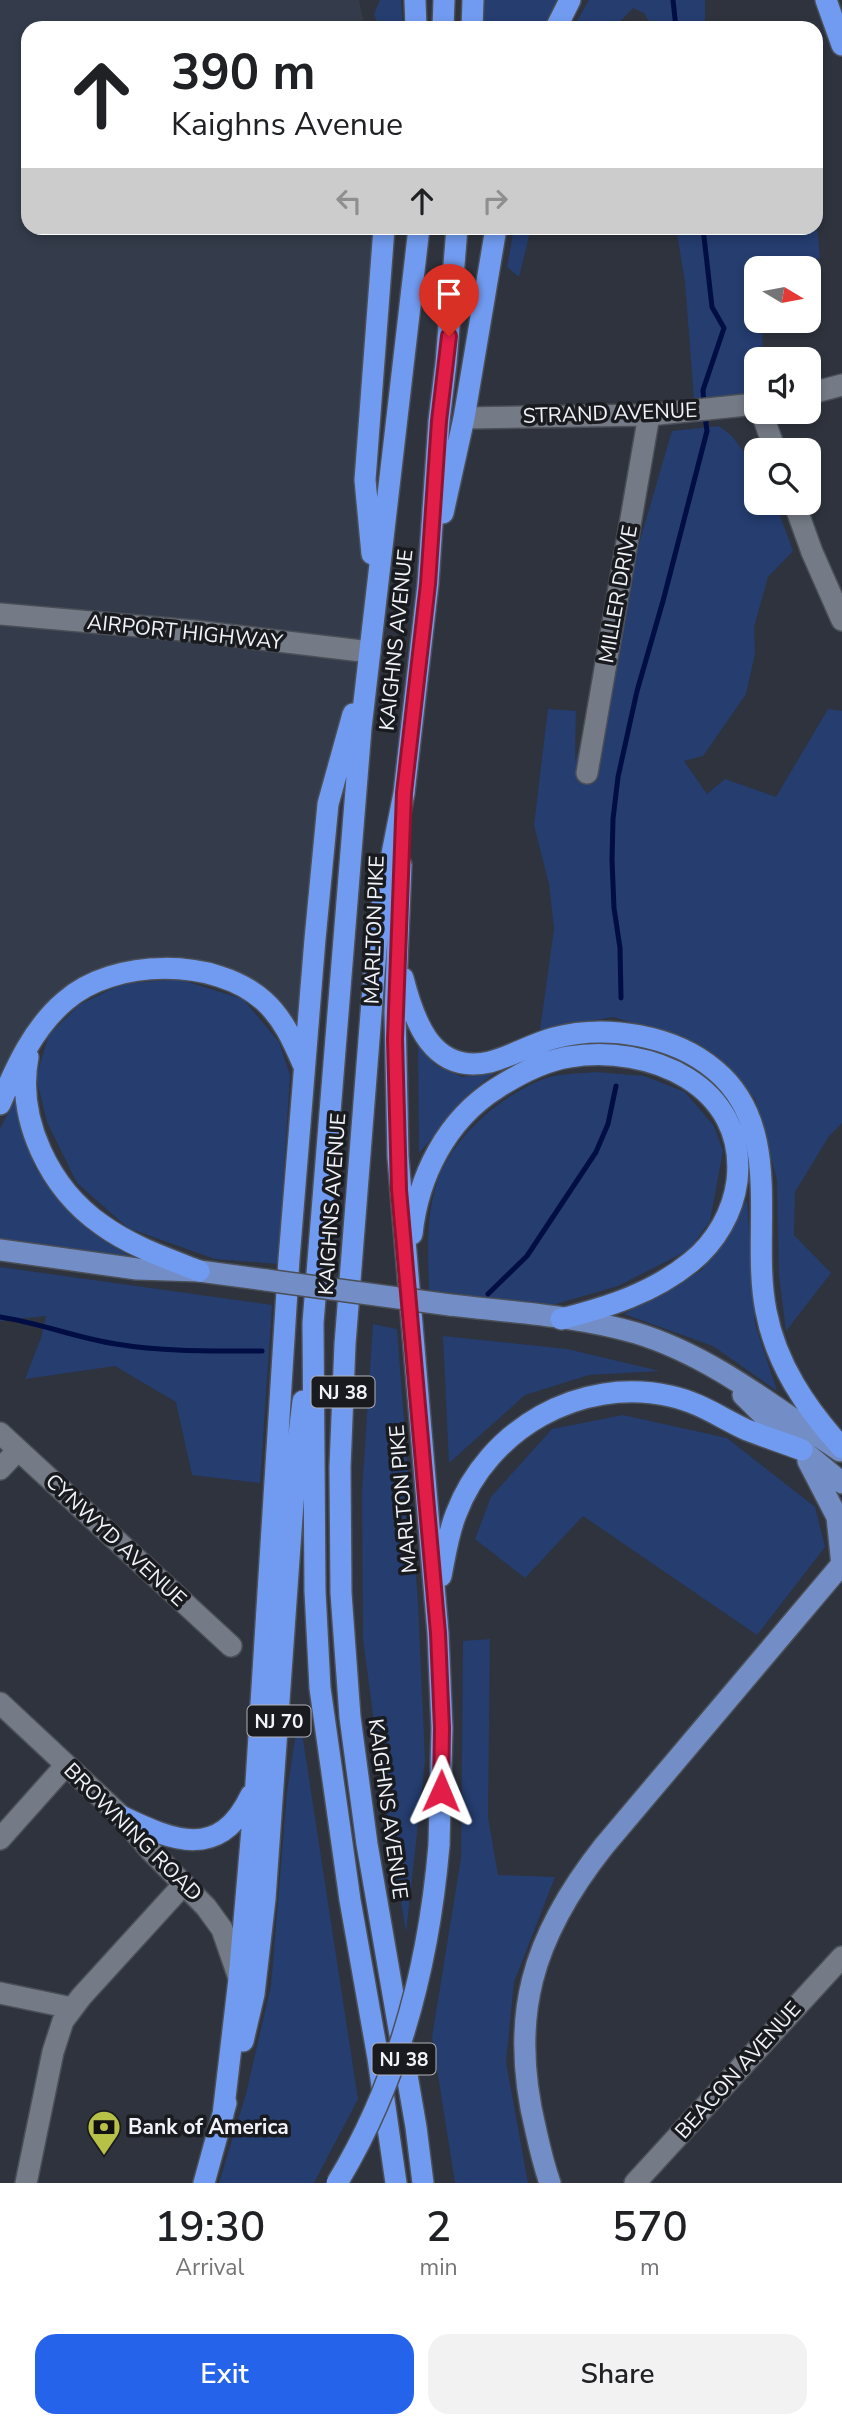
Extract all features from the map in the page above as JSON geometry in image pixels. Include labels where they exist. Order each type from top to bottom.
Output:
[{"type":"highway","points":[[415,0],[416,21]]},
{"type":"highway","points":[[443,21],[444,0]]},
{"type":"highway","points":[[472,21],[473,0]]},
{"type":"highway","points":[[560,21],[570,0]]},
{"type":"highway","points":[[826,0],[842,45]]},
{"type":"highway","points":[[376,598],[365,480],[383,235]]},
{"type":"highway","name":"KAIGHNS AVENUE","points":[[396,2183],[380,2071],[348,1888],[320,1688],[315,1591],[313,1323],[352,820],[418,235]]},
{"type":"highway","name":"KAIGHNS AVENUE","points":[[423,2183],[416,2127],[375,1894],[351,1728],[342,1627],[340,1541],[345,1343],[378,925],[404,793],[428,584],[439,421],[456,235]]},
{"type":"highway","points":[[428,584],[464,418],[495,235]]},
{"type":"highway","points":[[223,2115],[239,1979],[256,1783],[304,1066],[328,804],[370,652]]},
{"type":"highway","name":"MARLTON PIKE","points":[[337,2183],[367,2127],[403,2037],[425,1949],[439,1845],[442,1728],[436,1602],[399,1190],[395,1086],[404,793]]},
{"type":"highway","points":[[397,954],[410,1008],[419,1030],[436,1049],[457,1060],[469,1063],[491,1062],[542,1041],[570,1034],[626,1034],[679,1048],[706,1063],[727,1082],[745,1107],[758,1145],[761,1273],[766,1312],[772,1333],[789,1376],[806,1404],[842,1450]]},
{"type":"highway","points":[[0,1104],[30,1044],[54,1010],[83,988],[130,972],[186,970],[223,978],[245,987],[263,1000],[279,1017],[304,1066]]},
{"type":"highway","points":[[30,1044],[25,1082],[29,1113],[39,1146],[56,1178],[80,1206],[103,1226],[149,1251],[199,1271]]},
{"type":"highway","points":[[408,1278],[415,1210],[430,1166],[452,1130],[489,1092],[534,1067],[575,1056],[618,1055],[669,1067],[706,1092],[721,1111],[731,1132],[738,1160],[736,1192],[732,1206],[716,1235],[679,1271],[649,1290],[632,1297],[561,1319]]},
{"type":"highway","name":"NJ 70","points":[[204,2183],[249,2021],[258,1962],[274,1790],[296,1460],[313,1323]]},
{"type":"highway","points":[[436,1602],[450,1530],[472,1482],[501,1444],[552,1409],[581,1399],[609,1394],[654,1393],[699,1405],[746,1429],[802,1450]]},
{"type":"highway","points":[[121,1816],[166,1837],[182,1841],[204,1839],[236,1821],[256,1783]]},
{"type":"highway","points":[[416,2127],[435,2183]]},
{"type":"main road","points":[[0,1250],[136,1269],[199,1271],[611,1327],[649,1337],[680,1350],[772,1402],[842,1450]]},
{"type":"main road","points":[[725,1376],[777,1429],[842,1483]]},
{"type":"main road","points":[[550,2183],[533,2120],[524,2075],[523,2054],[531,1985],[544,1944],[578,1880],[604,1846],[842,1564],[836,1517],[802,1450]]},
{"type":"street","points":[[821,391],[842,385]]},
{"type":"street","name":"STRAND AVENUE","points":[[464,418],[649,415],[744,405]]},
{"type":"street","name":"MILLER DRIVE","points":[[587,773],[649,415]]},
{"type":"street","points":[[799,515],[842,620]]},
{"type":"street","name":"AIRPORT HIGHWAY","points":[[0,614],[194,631],[370,652]]},
{"type":"street","name":"CYNWYD AVENUE","points":[[0,1433],[231,1646]]},
{"type":"street","points":[[0,1469],[18,1450]]},
{"type":"street","name":"BROWNING ROAD","points":[[0,1703],[121,1816],[216,1918],[228,1942],[239,1979]]},
{"type":"street","points":[[0,1839],[66,1765]]},
{"type":"street","points":[[26,2183],[55,2041],[72,2008],[184,1884]]},
{"type":"street","name":"BEACON AVENUE","points":[[635,2183],[842,1957]]},
{"type":"street","points":[[0,1993],[72,2008]]},
{"type":"shaded area","points":[[0,0],[359,0],[364,21],[21,21],[21,235],[383,235],[373,381],[376,598],[370,652],[328,804],[304,1066],[271,1008],[178,969],[72,994],[0,1104]]},
{"type":"shaded area","points":[[380,0],[401,0],[402,21],[376,21],[374,14]]},
{"type":"shaded area","points":[[485,0],[558,0],[548,21],[484,21]]},
{"type":"shaded area","points":[[589,0],[705,0],[705,21],[649,21],[644,13],[633,8],[621,21],[577,21]]},
{"type":"shaded area","points":[[513,235],[529,235],[519,277],[507,267]]},
{"type":"shaded area","points":[[677,235],[818,235],[820,256],[744,256],[744,333],[763,333],[762,347],[744,347],[744,399],[694,399],[685,282]]},
{"type":"shaded area","points":[[719,426],[732,436],[744,452],[744,515],[780,515],[793,551],[768,577],[754,627],[755,654],[746,694],[703,756],[684,761],[707,794],[725,779],[776,797],[828,709],[842,711],[842,1123],[829,1136],[795,1192],[794,1235],[831,1273],[786,1331],[779,1275],[777,1180],[755,1098],[696,1042],[613,1017],[540,1030],[554,929],[549,884],[534,825],[548,709],[576,711],[575,762],[672,431]]},
{"type":"shaded area","points":[[178,979],[243,999],[279,1042],[290,1075],[278,1264],[215,1259],[128,1228],[77,1183],[47,1122],[36,1077],[49,1035],[79,1005],[122,984]]},
{"type":"shaded area","points":[[418,1041],[435,1065],[462,1077],[497,1071],[472,1091],[419,1153]]},
{"type":"shaded area","points":[[595,1072],[644,1076],[685,1092],[714,1126],[723,1151],[710,1221],[689,1250],[618,1286],[549,1306],[429,1290],[431,1205],[440,1175],[461,1140],[490,1111],[524,1088],[554,1076]]},
{"type":"shaded area","points":[[15,1099],[35,1168],[84,1226],[134,1259],[0,1240],[0,1129]]},
{"type":"shaded area","points":[[747,1200],[755,1324],[777,1391],[713,1346],[624,1314],[702,1270]]},
{"type":"shaded area","points":[[0,1267],[272,1305],[260,1483],[192,1475],[176,1402],[115,1366],[25,1379],[41,1338],[46,1316],[0,1321]]},
{"type":"shaded area","points":[[373,1324],[397,1329],[418,1603],[425,1760],[406,1933],[363,1639],[362,1492]]},
{"type":"shaded area","points":[[443,1336],[567,1349],[660,1371],[589,1375],[525,1395],[449,1463]]},
{"type":"shaded area","points":[[623,1415],[727,1438],[815,1507],[825,1547],[757,1635],[583,1516],[525,1578],[475,1539],[491,1497],[552,1429]]},
{"type":"shaded area","points":[[490,1639],[488,1817],[498,1875],[555,1877],[514,1982],[506,2062],[528,2183],[455,2183],[432,2037],[461,1858],[463,1641]]},
{"type":"shaded area","points":[[299,1713],[358,2099],[314,2183],[219,2183],[246,2094],[271,1986],[287,1792]]},
{"type":"waterway","points":[[673,0],[675,21]]},
{"type":"waterway","points":[[704,235],[712,307],[724,328],[703,390],[704,406]]},
{"type":"waterway","points":[[621,998],[620,948],[614,908],[612,860],[618,777],[637,691],[707,431],[705,416]]},
{"type":"waterway","points":[[488,1294],[527,1256],[596,1152],[608,1124],[616,1086]]},
{"type":"waterway","points":[[0,1317],[134,1347],[262,1351]]},
{"type":"place","name":"Bank of America","points":[[104,2157]]},
{"type":"route","points":[[441,1791],[442,1728],[438,1633],[426,1472],[399,1190],[395,1039],[404,793],[428,584],[439,421],[449,336]]}]
